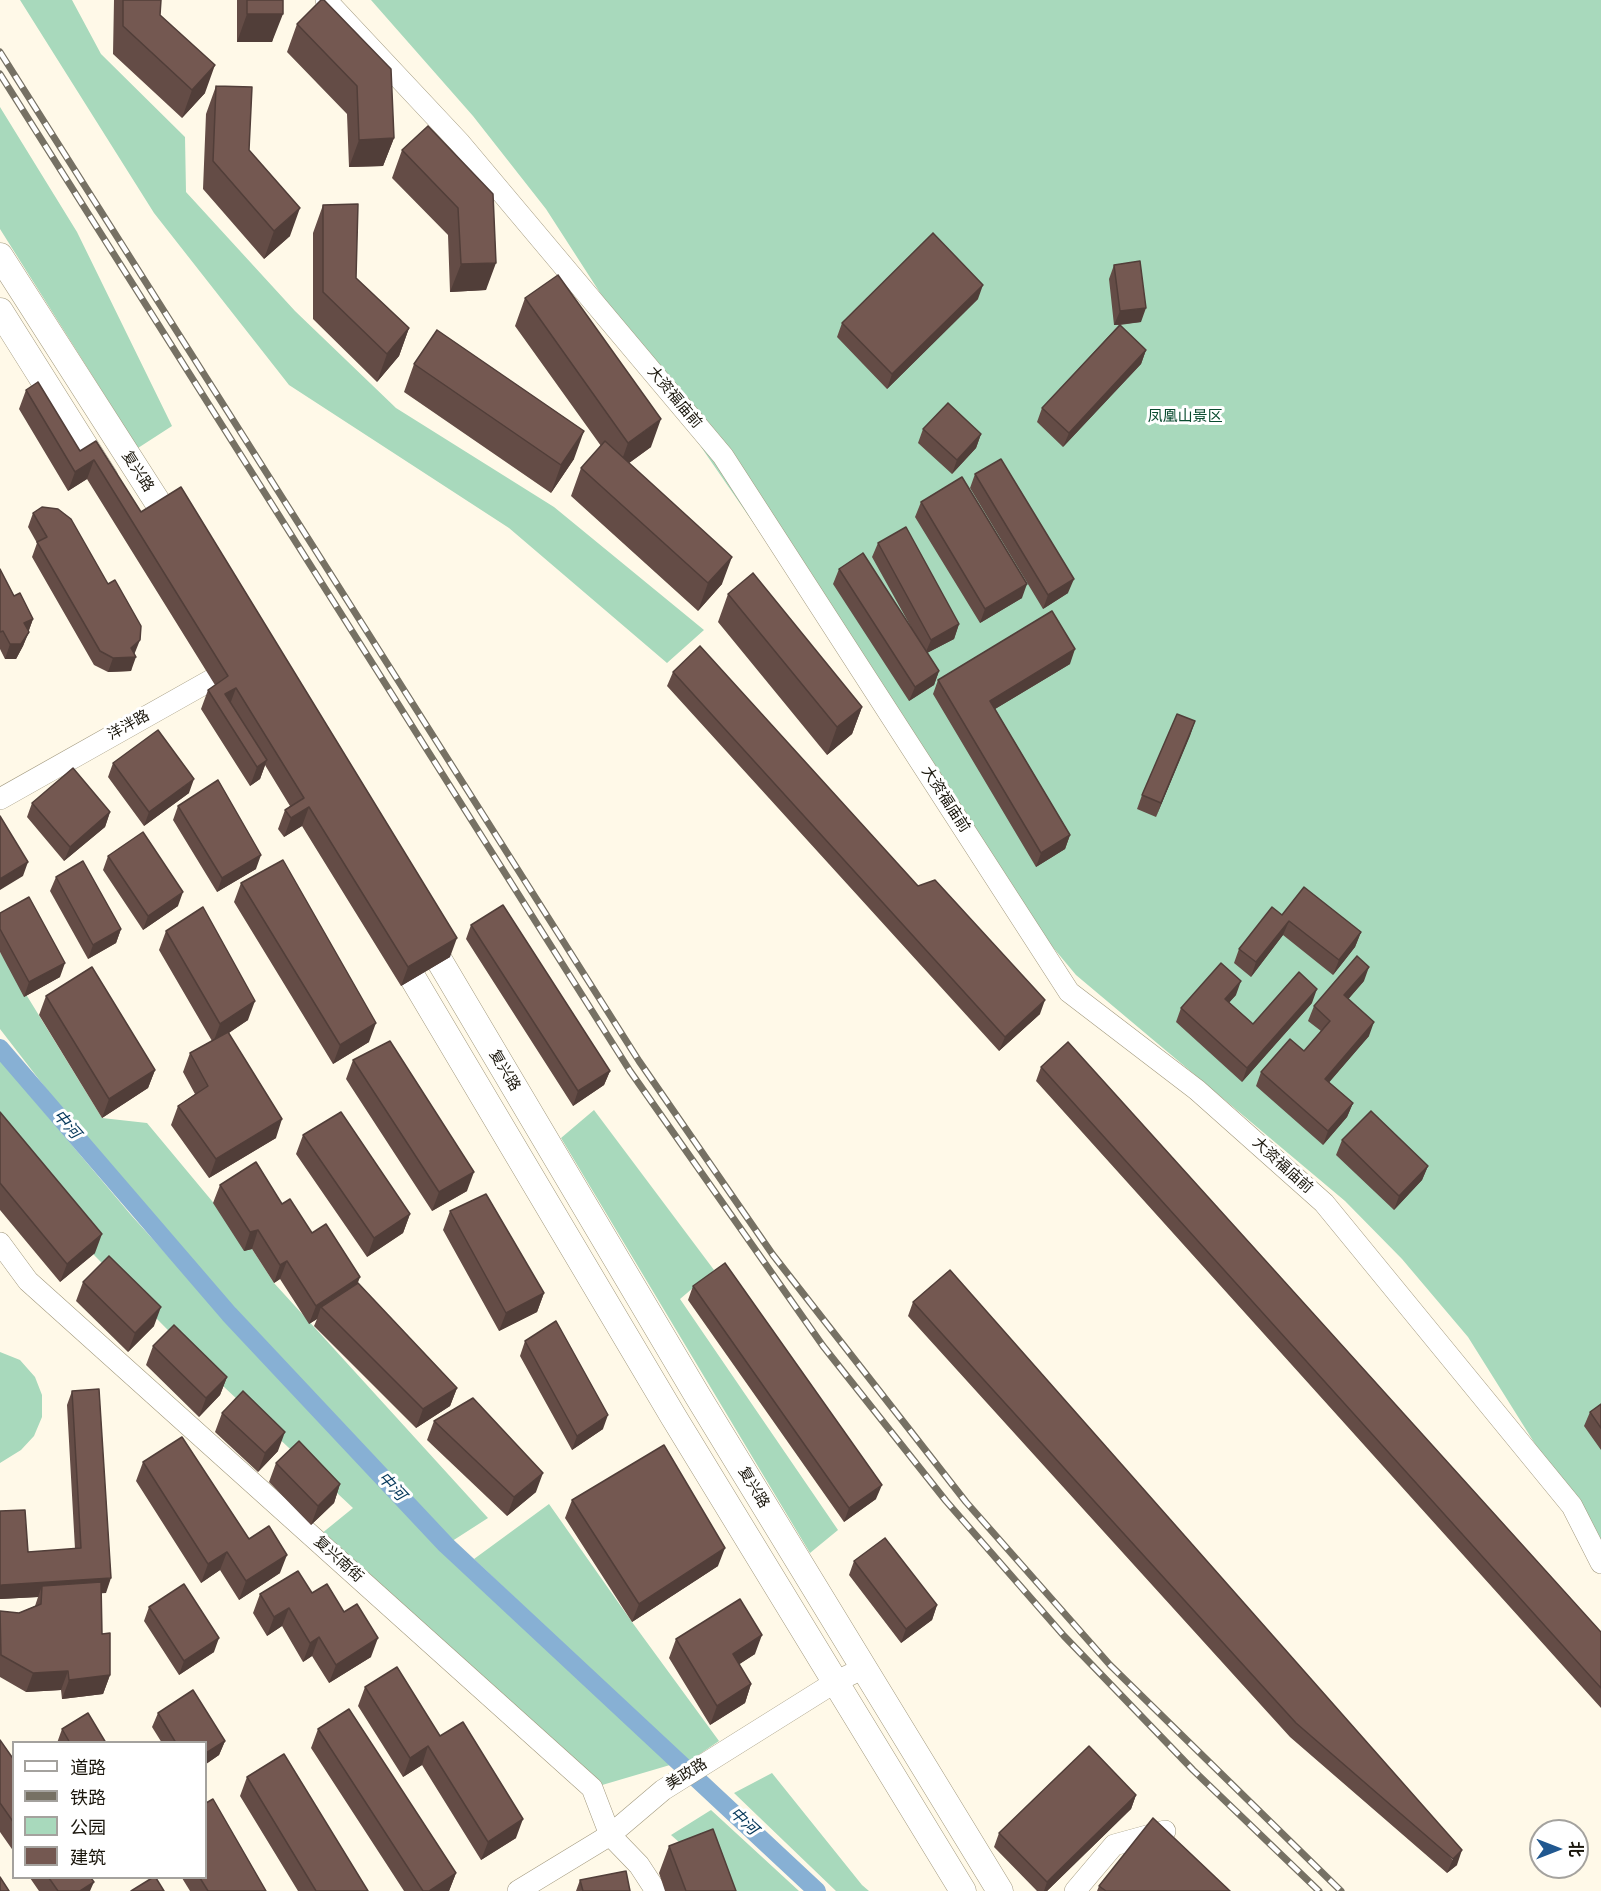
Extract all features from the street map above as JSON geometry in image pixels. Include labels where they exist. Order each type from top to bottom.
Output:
[{"type":"main road","name":"复兴路","points":[[0,256],[188,549]]},
{"type":"main road","name":"复兴路","points":[[0,311],[120,501]]},
{"type":"main road","name":"复兴路","points":[[408,908],[862,1668],[1000,1891]]},
{"type":"main road","name":"复兴路","points":[[381,925],[674,1416],[963,1891]]},
{"type":"street","name":"大资福庙前","points":[[326,0],[460,143],[723,456],[1069,992],[1197,1090],[1324,1203],[1572,1506],[1601,1563]]},
{"type":"street","name":"洋泮路","points":[[0,799],[257,654]]},
{"type":"street","name":"复兴南街","points":[[0,1243],[28,1281],[592,1788],[610,1835],[639,1865],[656,1891]]},
{"type":"street","name":"美政路","points":[[518,1891],[610,1835],[679,1780],[699,1767],[837,1681],[862,1668]]},
{"type":"street","points":[[1075,1891],[1114,1845],[1165,1831],[1181,1846]]},
{"type":"green space","points":[[20,0],[72,0],[101,54],[185,137],[186,192],[295,311],[396,408],[554,507],[704,630],[667,663],[509,528],[289,385],[154,213]]},
{"type":"green space","name":"凤凰山景区","points":[[371,0],[1601,0],[1601,1549],[1468,1337],[1402,1259],[1345,1201],[1076,975],[1011,897],[677,412],[546,209],[473,116]]},
{"type":"green space","points":[[0,107],[77,232],[172,426],[138,448],[0,229]]},
{"type":"green space","points":[[0,952],[102,1118],[147,1123],[252,1249],[274,1283],[488,1518],[446,1545],[311,1401],[146,1218],[0,1029]]},
{"type":"green space","points":[[0,1060],[131,1215],[277,1377],[451,1561],[670,1765],[592,1788],[321,1534],[353,1508],[223,1386],[95,1256],[0,1139]]},
{"type":"green space","points":[[594,1110],[714,1270],[680,1299],[838,1530],[810,1553],[561,1138]]},
{"type":"green space","points":[[0,1352],[20,1360],[35,1377],[42,1395],[42,1417],[34,1436],[21,1450],[0,1463]]},
{"type":"green space","points":[[549,1504],[719,1741],[688,1762],[474,1559]]},
{"type":"green space","points":[[772,1773],[869,1891],[836,1891],[734,1793]]},
{"type":"green space","points":[[711,1810],[799,1891],[734,1891],[671,1835]]},
{"type":"building","points":[[123,0],[161,0],[160,15],[215,65],[192,90],[123,26]]},
{"type":"building","points":[[247,0],[283,0],[283,14],[247,14]]},
{"type":"building","points":[[321,0],[324,0],[391,69],[394,138],[359,140],[357,86],[297,24]]},
{"type":"building","points":[[216,86],[252,87],[249,150],[300,208],[274,231],[213,161]]},
{"type":"building","points":[[428,126],[493,194],[496,263],[461,264],[458,208],[402,150]]},
{"type":"building","points":[[358,204],[356,278],[409,328],[387,354],[323,292],[323,205]]},
{"type":"building","points":[[933,233],[983,285],[892,374],[842,323]]},
{"type":"building","points":[[1140,261],[1146,308],[1120,311],[1114,265]]},
{"type":"building","points":[[558,275],[661,419],[628,443],[525,298]]},
{"type":"building","points":[[1120,325],[1146,350],[1069,433],[1042,408]]},
{"type":"building","points":[[437,330],[584,431],[561,465],[414,364]]},
{"type":"building","points":[[38,382],[80,451],[96,441],[141,512],[181,487],[457,938],[408,967],[309,807],[291,818],[285,810],[304,798],[236,688],[225,694],[267,760],[257,767],[208,690],[228,676],[94,460],[75,472],[26,390]]},
{"type":"building","points":[[948,403],[981,434],[957,460],[923,429]]},
{"type":"building","points":[[605,441],[732,557],[708,583],[581,468]]},
{"type":"building","points":[[1001,459],[1074,579],[1048,595],[975,474]]},
{"type":"building","points":[[962,477],[1027,584],[985,609],[921,502]]},
{"type":"building","points":[[42,507],[58,509],[71,519],[108,584],[115,580],[141,626],[140,640],[131,648],[136,657],[113,658],[100,651],[37,542],[47,537],[33,513]]},
{"type":"building","points":[[906,527],[959,624],[931,640],[878,543]]},
{"type":"building","points":[[863,553],[939,671],[915,687],[839,569]]},
{"type":"building","points":[[0,569],[14,596],[20,593],[33,619],[24,623],[29,632],[21,644],[10,644],[3,631],[0,632]]},
{"type":"building","points":[[753,573],[862,707],[837,727],[728,594]]},
{"type":"building","points":[[1052,611],[1075,649],[990,701],[1070,835],[1041,853],[938,680]]},
{"type":"building","points":[[700,646],[918,886],[935,880],[1045,1000],[1005,1037],[673,672]]},
{"type":"building","points":[[1177,714],[1195,721],[1161,803],[1142,795]]},
{"type":"building","points":[[158,730],[194,779],[149,812],[113,763]]},
{"type":"building","points":[[73,768],[110,812],[70,847],[32,803]]},
{"type":"building","points":[[218,780],[261,855],[222,878],[178,806]]},
{"type":"building","points":[[0,816],[28,862],[0,879]]},
{"type":"building","points":[[143,832],[183,892],[148,916],[108,856]]},
{"type":"building","points":[[283,860],[376,1023],[340,1045],[241,883]]},
{"type":"building","points":[[83,861],[121,929],[93,945],[56,877]]},
{"type":"building","points":[[1304,887],[1361,932],[1339,960],[1289,921],[1256,962],[1239,949],[1272,907],[1282,915]]},
{"type":"building","points":[[29,897],[65,963],[29,982],[0,929],[0,913]]},
{"type":"building","points":[[503,905],[610,1071],[578,1091],[471,925]]},
{"type":"building","points":[[203,907],[255,1001],[220,1024],[166,931]]},
{"type":"building","points":[[1357,956],[1369,967],[1344,995],[1374,1022],[1325,1079],[1353,1103],[1328,1131],[1261,1072],[1290,1039],[1304,1051],[1330,1021],[1314,1006]]},
{"type":"building","points":[[1221,963],[1241,981],[1225,999],[1253,1024],[1299,972],[1317,989],[1247,1068],[1181,1008]]},
{"type":"building","points":[[92,967],[155,1070],[109,1099],[46,996]]},
{"type":"building","points":[[228,1032],[282,1119],[216,1159],[178,1106],[208,1086],[190,1053]]},
{"type":"building","points":[[390,1041],[474,1172],[439,1192],[353,1060]]},
{"type":"building","points":[[1068,1042],[1601,1632],[1601,1688],[1041,1067]]},
{"type":"building","points":[[1371,1111],[1428,1166],[1399,1196],[1342,1140]]},
{"type":"building","points":[[0,1112],[102,1234],[67,1264],[0,1183]]},
{"type":"building","points":[[341,1112],[410,1214],[374,1238],[303,1135]]},
{"type":"building","points":[[256,1162],[282,1204],[290,1199],[312,1233],[326,1224],[360,1277],[316,1306],[287,1261],[280,1265],[258,1230],[250,1232],[220,1185]]},
{"type":"building","points":[[486,1194],[544,1293],[506,1313],[450,1211]]},
{"type":"building","points":[[109,1256],[161,1307],[135,1333],[83,1282]]},
{"type":"building","points":[[725,1263],[882,1485],[849,1508],[693,1286]]},
{"type":"building","points":[[950,1270],[1462,1850],[1453,1859],[1296,1723],[913,1302]]},
{"type":"building","points":[[358,1283],[457,1388],[423,1409],[321,1307]]},
{"type":"building","points":[[556,1321],[608,1415],[577,1436],[525,1341]]},
{"type":"building","points":[[174,1325],[227,1377],[206,1398],[153,1346]]},
{"type":"building","points":[[99,1389],[111,1578],[0,1586],[0,1511],[25,1510],[28,1552],[81,1548],[72,1391]]},
{"type":"building","points":[[243,1391],[285,1432],[265,1453],[222,1413]]},
{"type":"building","points":[[473,1398],[543,1473],[514,1497],[434,1421]]},
{"type":"building","points":[[1601,1404],[1601,1428],[1590,1412]]},
{"type":"building","points":[[182,1437],[249,1539],[269,1526],[287,1555],[246,1581],[227,1552],[208,1564],[143,1462]]},
{"type":"building","points":[[299,1441],[340,1484],[318,1506],[276,1463]]},
{"type":"building","points":[[664,1445],[725,1548],[639,1604],[572,1500]]},
{"type":"building","points":[[885,1538],[937,1605],[906,1629],[854,1561]]},
{"type":"building","points":[[298,1571],[312,1593],[327,1584],[344,1612],[357,1604],[378,1638],[336,1665],[319,1637],[310,1643],[289,1608],[274,1617],[260,1594]]},
{"type":"building","points":[[101,1582],[102,1634],[110,1633],[110,1675],[69,1680],[68,1671],[33,1673],[1,1655],[0,1611],[19,1613],[41,1604],[42,1586]]},
{"type":"building","points":[[184,1584],[219,1638],[184,1661],[149,1607]]},
{"type":"building","points":[[740,1599],[762,1635],[733,1654],[751,1684],[717,1706],[676,1639]]},
{"type":"building","points":[[397,1667],[440,1736],[463,1722],[523,1819],[488,1842],[428,1746],[410,1758],[365,1687]]},
{"type":"building","points":[[193,1690],[225,1741],[207,1752],[207,1741],[175,1741],[158,1713]]},
{"type":"building","points":[[349,1709],[456,1873],[429,1891],[423,1891],[318,1729]]},
{"type":"building","points":[[88,1713],[105,1741],[69,1741],[62,1729]]},
{"type":"building","points":[[0,1740],[12,1757],[12,1820],[0,1803]]},
{"type":"building","points":[[1089,1746],[1136,1795],[1047,1882],[999,1833]]},
{"type":"building","points":[[284,1754],[368,1891],[316,1891],[247,1777]]},
{"type":"building","points":[[213,1799],[266,1891],[208,1891],[201,1879],[207,1879],[207,1802]]},
{"type":"building","points":[[1153,1818],[1230,1891],[1106,1891],[1099,1886]]},
{"type":"building","points":[[713,1829],[736,1891],[686,1891],[669,1846]]},
{"type":"building","points":[[626,1871],[630,1891],[583,1891],[580,1880]]},
{"type":"building","points":[[0,1877],[9,1891],[0,1891]]},
{"type":"building","points":[[50,1879],[92,1879],[94,1882],[80,1891],[58,1891]]},
{"type":"building","points":[[150,1879],[157,1879],[164,1891],[131,1891]]},
{"type":"waterway","name":"中河","points":[[0,1048],[229,1314],[446,1545],[817,1891]]},
{"type":"railway","points":[[0,52],[639,1061],[773,1255],[966,1502],[1110,1665],[1341,1891]]},
{"type":"railway","points":[[0,74],[630,1071],[823,1346],[946,1501],[1064,1636],[1193,1770],[1319,1891]]}]
